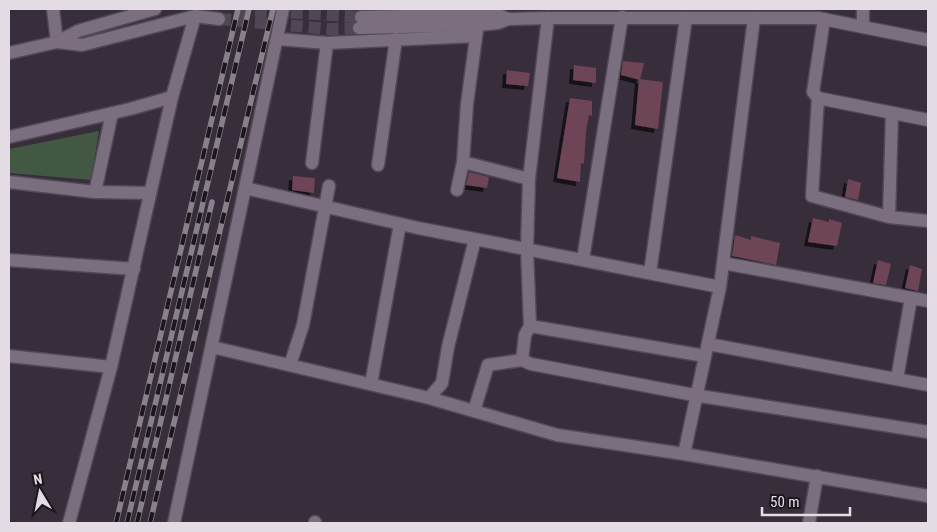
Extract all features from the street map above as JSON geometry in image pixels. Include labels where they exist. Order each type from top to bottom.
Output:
[{"type":"street","points":[[53,9],[57,42]]},
{"type":"street","points":[[9,53],[57,42],[78,31],[129,12],[154,9]]},
{"type":"street","points":[[174,523],[283,9]]},
{"type":"street","points":[[863,9],[863,27]]},
{"type":"street","points":[[450,14],[477,31]]},
{"type":"street","points":[[360,23],[450,14],[496,14],[508,19]]},
{"type":"street","points":[[277,39],[328,43],[396,39],[477,31],[508,19],[622,17],[754,18],[820,15],[863,27],[928,40]]},
{"type":"street","points":[[820,15],[814,92],[818,98],[812,196],[889,217],[928,221]]},
{"type":"street","points":[[57,42],[82,45],[195,16],[219,19]]},
{"type":"street","points":[[69,523],[111,367],[172,97],[195,16]]},
{"type":"street","points":[[583,260],[622,17]]},
{"type":"street","points":[[522,360],[524,335],[530,326],[527,249],[529,179],[548,18]]},
{"type":"street","points":[[650,273],[686,18]]},
{"type":"street","points":[[684,454],[720,287],[754,18]]},
{"type":"street","points":[[457,190],[463,162],[467,104],[477,31]]},
{"type":"street","points":[[378,164],[396,39]]},
{"type":"street","points":[[312,163],[328,43]]},
{"type":"street","points":[[9,137],[172,97]]},
{"type":"street","points":[[818,98],[928,120]]},
{"type":"street","points":[[95,192],[112,113]]},
{"type":"street","points":[[889,217],[892,113]]},
{"type":"street","points":[[463,162],[529,179]]},
{"type":"street","points":[[9,182],[95,192],[150,194]]},
{"type":"street","points":[[290,365],[302,325],[329,186]]},
{"type":"street","points":[[245,188],[400,224],[720,287]]},
{"type":"street","points":[[371,384],[400,224]]},
{"type":"street","points":[[429,398],[442,383],[448,347],[475,239]]},
{"type":"street","points":[[9,260],[134,270]]},
{"type":"street","points":[[723,263],[928,301]]},
{"type":"street","points":[[897,379],[911,298]]},
{"type":"street","points":[[530,326],[707,350],[928,385]]},
{"type":"street","points":[[212,347],[429,398],[557,435],[684,454],[928,496]]},
{"type":"street","points":[[9,356],[111,367]]},
{"type":"street","points":[[474,411],[488,365],[522,360],[530,364],[697,394],[928,432]]},
{"type":"street","points":[[808,523],[817,476]]},
{"type":"green space","points":[[99,131],[91,180],[9,173],[9,149]]},
{"type":"building","points":[[623,61],[644,63],[640,80],[621,75]]},
{"type":"building","points":[[574,65],[596,68],[596,83],[573,80]]},
{"type":"building","points":[[507,70],[530,73],[528,86],[506,84]]},
{"type":"building","points":[[639,79],[663,82],[658,129],[635,125]]},
{"type":"building","points":[[570,98],[592,101],[592,116],[589,115],[586,131],[584,164],[581,163],[580,182],[557,178]]},
{"type":"building","points":[[469,172],[489,177],[487,188],[466,185]]},
{"type":"building","points":[[293,176],[315,178],[314,193],[292,190]]},
{"type":"building","points":[[848,179],[861,183],[858,200],[845,197]]},
{"type":"building","points":[[813,218],[829,222],[829,219],[842,223],[837,246],[808,242]]},
{"type":"building","points":[[735,235],[751,240],[751,236],[780,243],[776,265],[732,256]]},
{"type":"building","points":[[878,260],[891,264],[886,285],[873,283]]},
{"type":"building","points":[[910,265],[922,269],[918,291],[905,288]]},
{"type":"tunnel","points":[[237,9],[361,17]]},
{"type":"tunnel","points":[[219,19],[329,29],[359,28]]},
{"type":"railway","points":[[116,523],[238,9]]},
{"type":"railway","points":[[127,523],[249,9]]},
{"type":"railway","points":[[150,523],[273,9]]},
{"type":"railway","points":[[137,523],[212,202]]}]
